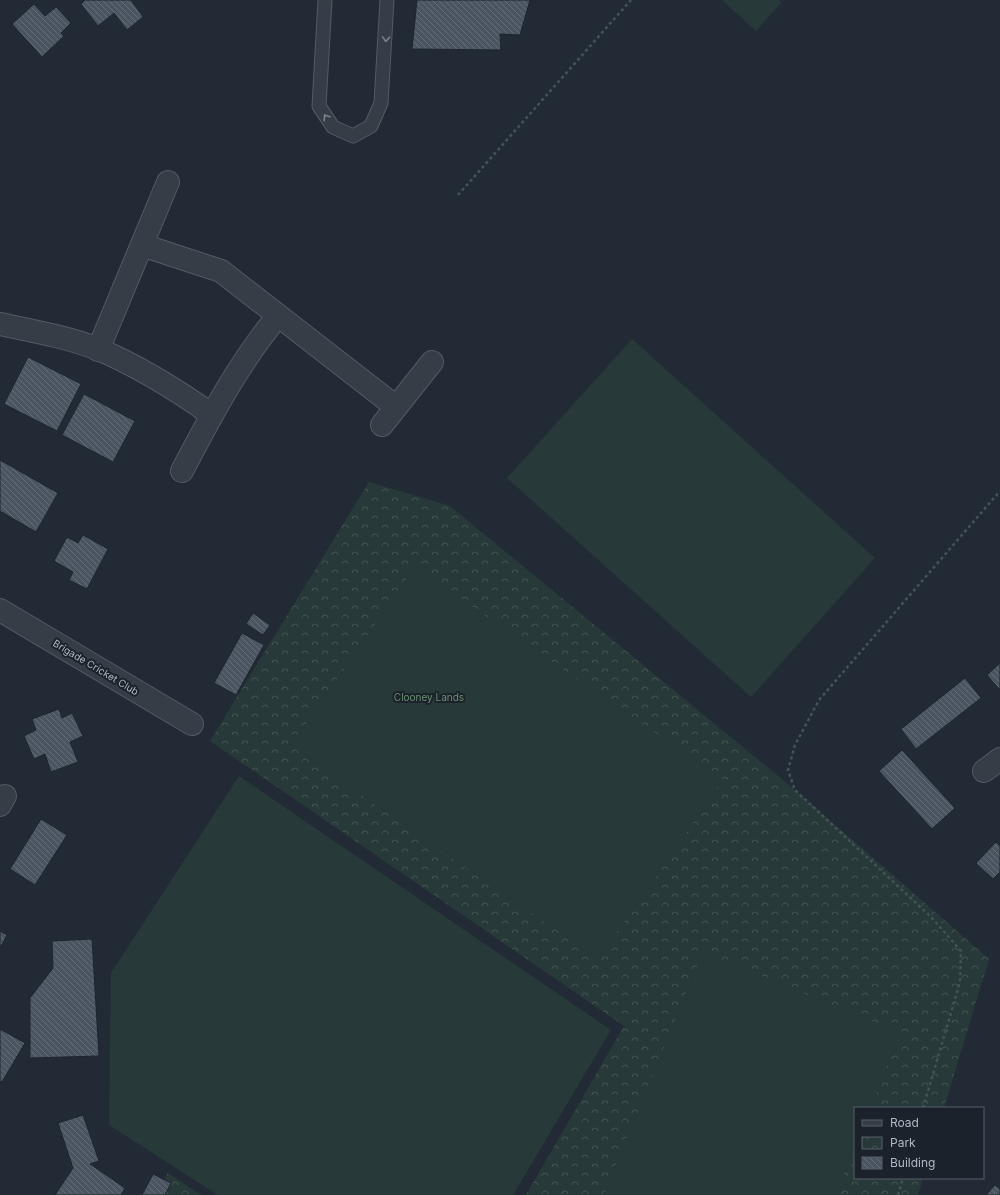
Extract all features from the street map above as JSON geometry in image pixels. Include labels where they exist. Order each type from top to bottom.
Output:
[{"type":"street","points":[[98,350],[168,182]]},
{"type":"street","points":[[142,245],[221,271],[396,407]]},
{"type":"street","points":[[182,471],[212,415],[264,333],[278,316]]},
{"type":"street","points":[[0,324],[60,337],[98,350],[174,388],[212,415]]},
{"type":"street","points":[[382,425],[432,362]]},
{"type":"street","name":"Brigade Cricket Club","points":[[0,610],[192,724]]},
{"type":"lane","points":[[325,0],[319,106],[332,127],[353,136],[371,126],[381,103],[387,0]]},
{"type":"path","points":[[458,195],[630,0]]},
{"type":"path","points":[[924,1107],[960,982],[961,951],[932,918],[795,790],[788,770],[795,745],[820,700],[1000,491]]},
{"type":"path","points":[[898,1195],[903,1179]]},
{"type":"green space","points":[[722,0],[779,0],[782,2],[756,31]]},
{"type":"green space","points":[[632,339],[875,558],[751,697],[507,478]]},
{"type":"green space","name":"Clooney Lands","points":[[369,482],[450,506],[795,790],[989,959],[944,1107],[854,1107],[854,1179],[923,1179],[918,1195],[526,1195],[624,1026],[210,741]]},
{"type":"green space","points":[[415,567],[723,780],[598,959],[291,746]]},
{"type":"green space","points":[[239,776],[611,1030],[513,1195],[218,1195],[109,1125],[111,973]]},
{"type":"green space","points":[[703,952],[901,1033],[870,1107],[854,1107],[854,1148],[835,1195],[604,1195]]},
{"type":"green space","points":[[168,1173],[201,1195],[155,1195]]},
{"type":"building","points":[[85,0],[131,0],[143,17],[127,30],[114,13],[98,26],[81,4]]},
{"type":"building","points":[[417,0],[530,0],[520,35],[500,34],[501,50],[412,49]]},
{"type":"building","points":[[34,4],[45,16],[56,7],[71,23],[61,33],[64,36],[42,57],[12,24]]},
{"type":"building","points":[[28,357],[81,384],[57,431],[4,404]]},
{"type":"building","points":[[84,394],[135,421],[113,462],[62,435]]},
{"type":"building","points":[[0,460],[58,493],[36,532],[0,511]]},
{"type":"building","points":[[83,535],[108,549],[87,589],[69,580],[73,572],[54,561],[67,537],[78,543]]},
{"type":"building","points":[[253,613],[270,625],[263,635],[246,624]]},
{"type":"building","points":[[242,633],[264,645],[236,695],[214,683]]},
{"type":"building","points":[[1000,663],[1000,690],[987,675]]},
{"type":"building","points":[[965,678],[981,698],[916,749],[901,729]]},
{"type":"building","points":[[59,709],[62,718],[72,713],[83,736],[70,742],[78,762],[51,772],[45,754],[34,759],[24,736],[36,730],[32,719]]},
{"type":"building","points":[[902,750],[955,808],[932,829],[879,771]]},
{"type":"building","points":[[41,819],[67,835],[35,885],[10,869]]},
{"type":"building","points":[[996,842],[1000,846],[1000,872],[993,879],[976,863]]},
{"type":"building","points":[[0,931],[7,935],[0,948]]},
{"type":"building","points":[[92,939],[99,1056],[30,1058],[30,998],[53,968],[52,941]]},
{"type":"building","points":[[0,1029],[25,1043],[2,1082],[0,1081]]},
{"type":"building","points":[[83,1115],[99,1161],[90,1164],[125,1188],[121,1195],[55,1195],[73,1168],[58,1123]]},
{"type":"building","points":[[153,1174],[171,1183],[165,1195],[142,1195]]},
{"type":"building","points":[[995,1185],[1000,1189],[1000,1195],[986,1195]]}]
